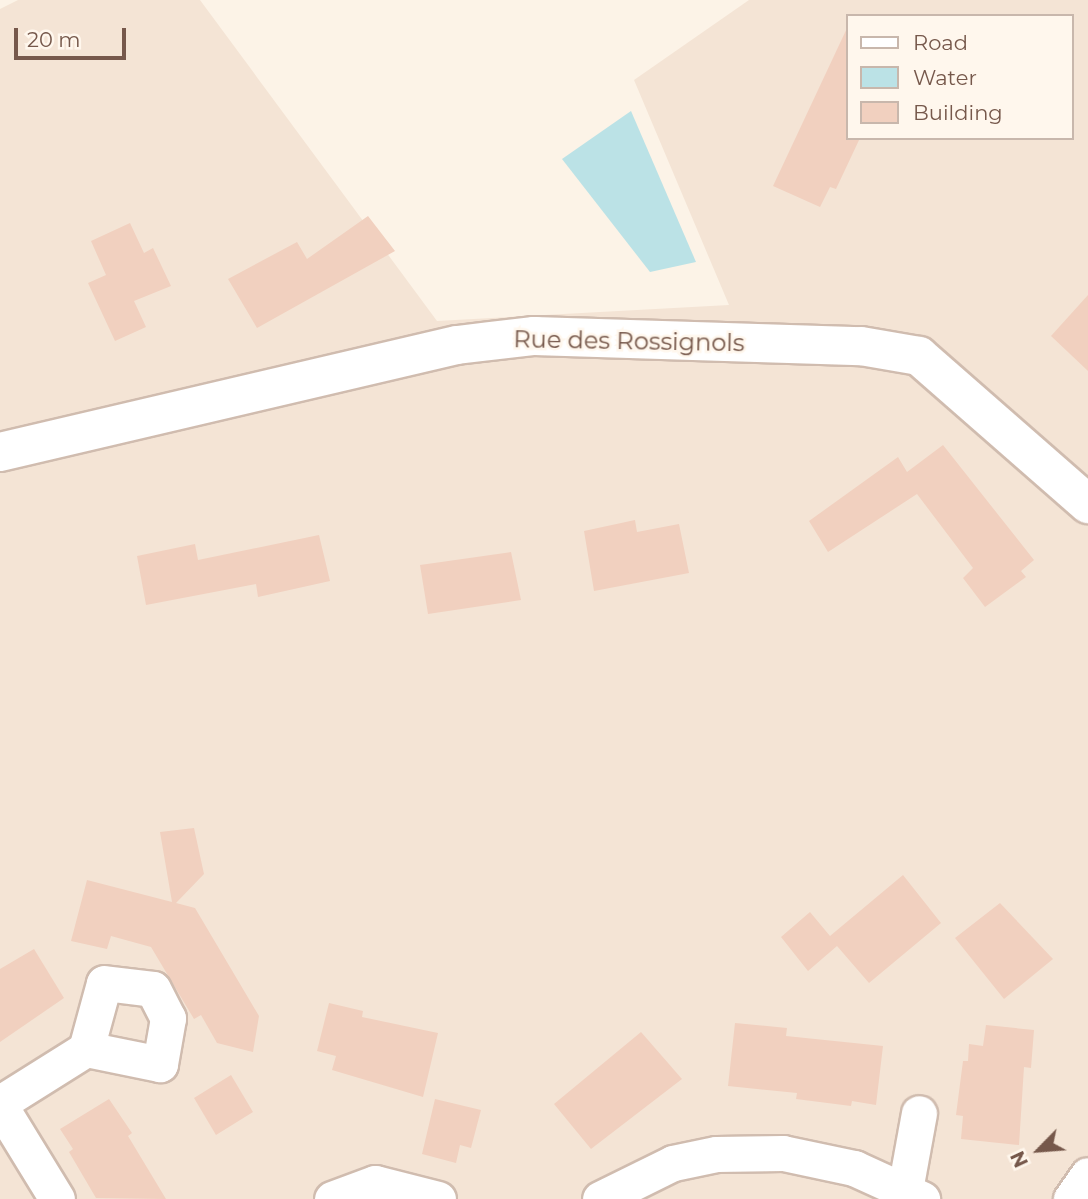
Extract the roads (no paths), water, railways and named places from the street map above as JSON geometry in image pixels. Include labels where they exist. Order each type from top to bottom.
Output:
[{"type":"street","name":"Rue des Rossignols","points":[[0,452],[457,345],[534,336],[861,346],[919,356],[1088,504]]},
{"type":"street","points":[[57,1199],[0,1105],[86,1049]]},
{"type":"street","points":[[600,1199],[673,1163],[716,1154],[783,1153],[854,1168],[913,1194],[919,1113]]},
{"type":"street","points":[[1071,1199],[1088,1175]]},
{"type":"street","points":[[332,1199],[375,1183],[438,1199]]},
{"type":"water","points":[[631,111],[696,262],[650,272],[562,159]]}]
